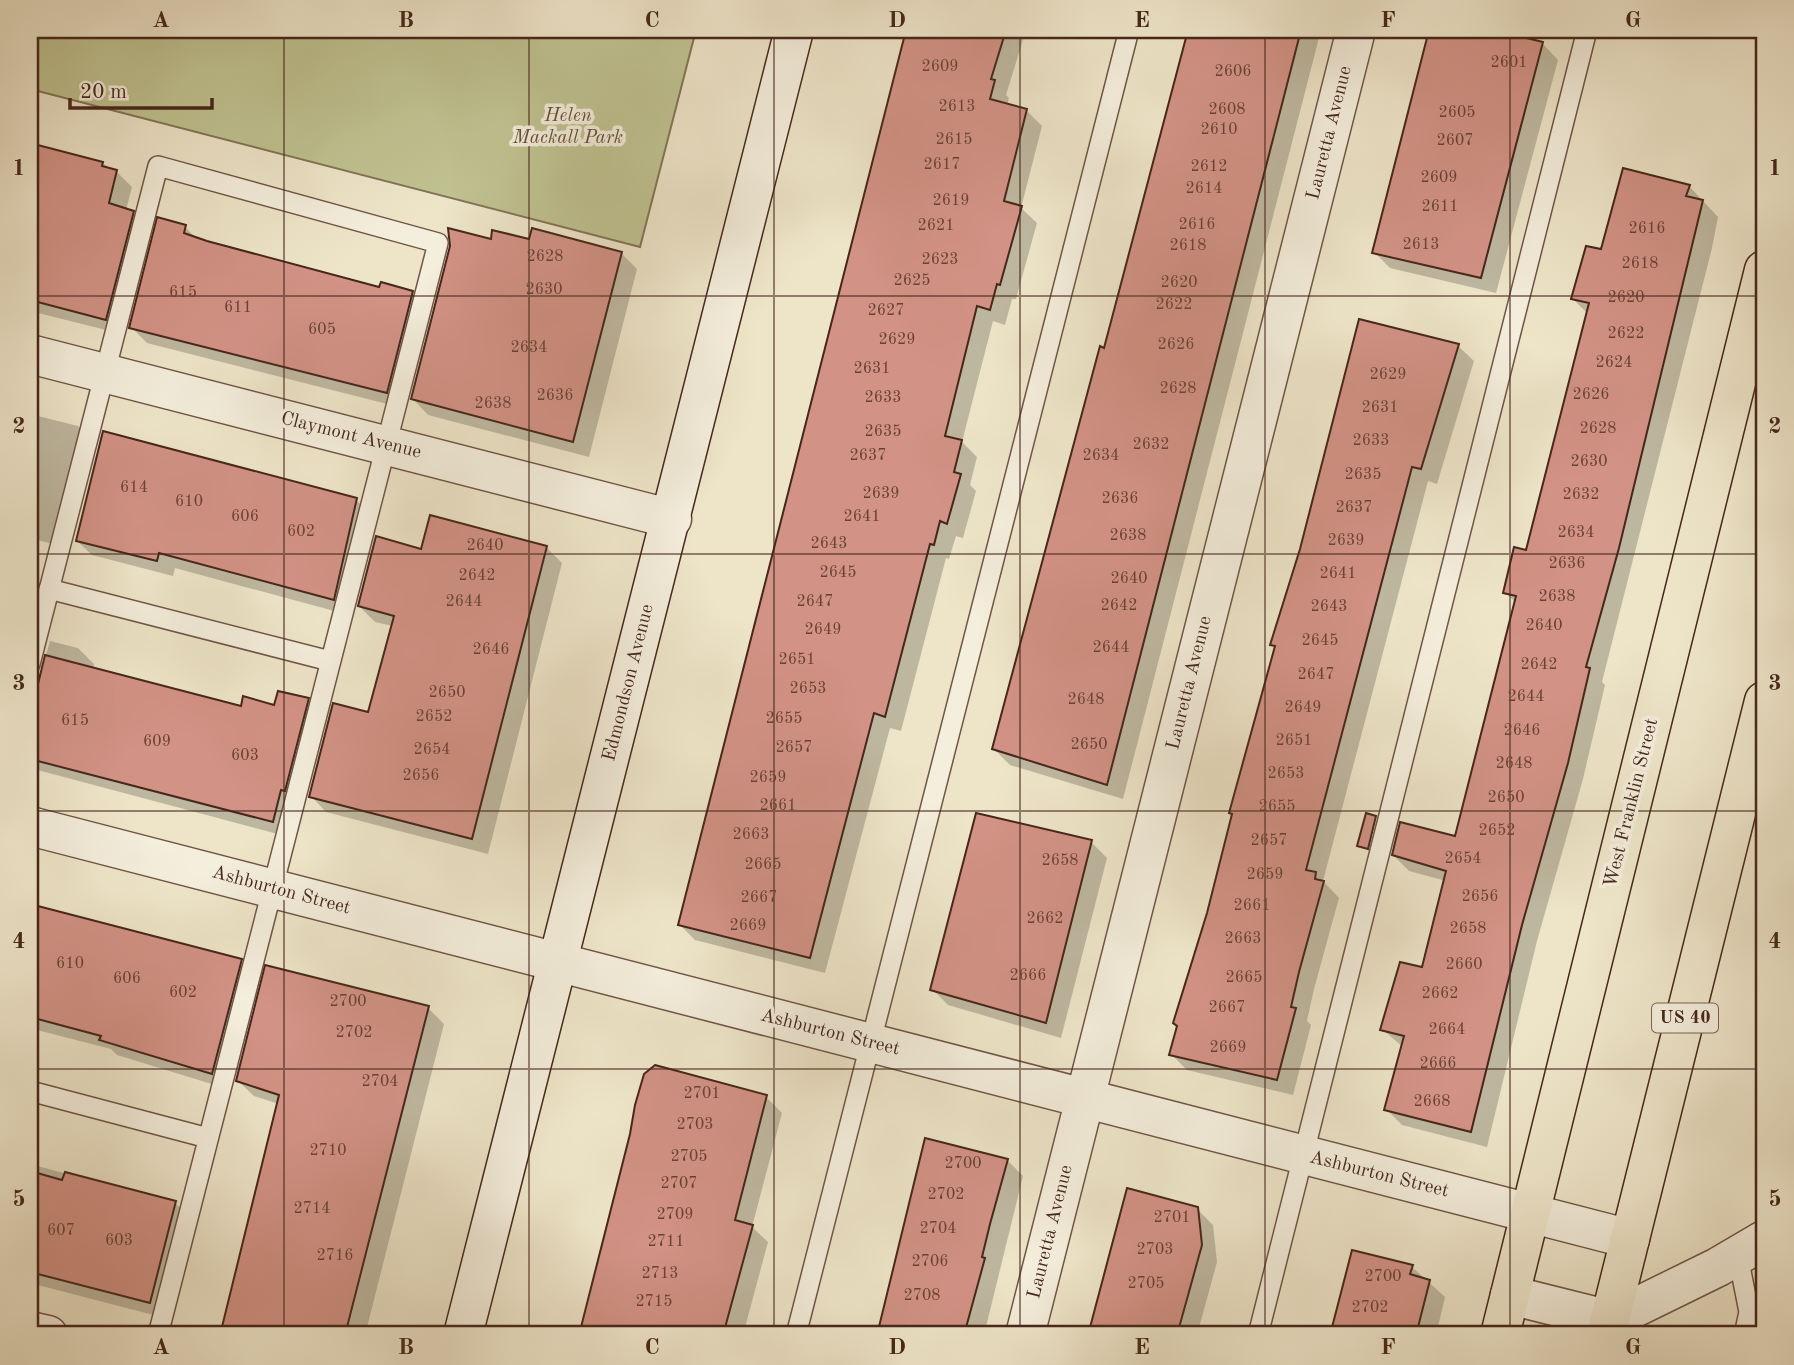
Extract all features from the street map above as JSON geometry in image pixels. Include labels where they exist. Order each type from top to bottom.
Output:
[{"type":"main road","name":"West Franklin Street","points":[[1500,1335],[1764,270]]},
{"type":"main road","name":"US 40","points":[[1608,1328],[1764,701]]},
{"type":"street","name":"Edmondson Avenue","points":[[463,1335],[794,30]]},
{"type":"street","name":"Lauretta Avenue","points":[[1024,1335],[1356,30]]},
{"type":"street","name":"Claymont Avenue","points":[[30,354],[672,519]]},
{"type":"street","name":"Ashburton Street","points":[[30,826],[1630,1239]]},
{"type":"street","points":[[1510,1295],[1608,1328],[1751,1248]]},
{"type":"street","points":[[30,1331],[48,1335]]},
{"type":"lane","points":[[796,1335],[1129,30]]},
{"type":"lane","points":[[1258,1335],[1587,30]]},
{"type":"lane","points":[[30,664],[158,166],[438,243],[158,1335]]},
{"type":"lane","points":[[49,589],[330,662]]},
{"type":"lane","points":[[30,1091],[208,1138]]},
{"type":"lane","points":[[1744,1335],[1749,1312],[1751,1248]]},
{"type":"green space","name":"Helen Mackall Park","points":[[30,30],[696,30],[640,247],[30,89]]},
{"type":"building","points":[[906,30],[1006,30],[991,79],[995,80],[990,99],[1027,109],[1004,201],[1022,206],[1000,285],[997,284],[990,310],[977,306],[945,436],[962,440],[954,472],[961,474],[947,524],[940,521],[934,545],[930,544],[885,717],[874,713],[810,958],[678,925]]},
{"type":"building","points":[[1188,30],[1301,30],[1107,785],[992,749],[1100,346],[1104,348]]},
{"type":"building","points":[[1429,30],[1494,30],[1543,42],[1481,278],[1372,253]]},
{"type":"building","points":[[30,143],[103,162],[102,166],[117,170],[109,203],[134,211],[106,320],[30,300]]},
{"type":"building","points":[[1623,168],[1690,185],[1686,196],[1703,200],[1619,548],[1586,667],[1590,668],[1568,763],[1522,925],[1471,1132],[1384,1110],[1404,1036],[1380,1030],[1400,962],[1422,967],[1446,871],[1392,855],[1400,822],[1455,836],[1516,596],[1503,593],[1514,547],[1526,550],[1589,303],[1571,299],[1586,246],[1601,249]]},
{"type":"building","points":[[157,217],[186,225],[184,233],[207,241],[379,287],[381,282],[413,291],[387,393],[129,328]]},
{"type":"building","points":[[448,228],[491,239],[492,230],[529,239],[532,228],[622,252],[573,442],[411,399],[450,246]]},
{"type":"building","points":[[1359,319],[1459,344],[1421,469],[1412,467],[1306,870],[1316,872],[1315,879],[1324,881],[1299,972],[1291,1007],[1296,1008],[1277,1080],[1169,1055],[1177,1026],[1173,1023],[1207,913],[1232,814],[1229,813],[1275,646],[1270,645],[1300,549]]},
{"type":"building","points":[[103,431],[357,498],[334,600],[159,553],[157,561],[76,541]]},
{"type":"building","points":[[430,515],[547,546],[472,839],[309,797],[333,703],[368,712],[394,616],[358,606],[376,536],[421,549]]},
{"type":"building","points":[[45,655],[241,706],[243,696],[274,705],[278,691],[309,698],[285,791],[281,790],[273,822],[30,759],[30,717]]},
{"type":"building","points":[[976,813],[1092,840],[1046,1023],[930,990]]},
{"type":"building","points":[[1366,813],[1376,816],[1368,849],[1357,846]]},
{"type":"building","points":[[30,904],[242,959],[212,1074],[99,1040],[101,1036],[30,1017]]},
{"type":"building","points":[[265,965],[429,1006],[345,1335],[220,1335],[279,1095],[236,1081]]},
{"type":"building","points":[[655,1065],[767,1095],[735,1220],[753,1225],[723,1335],[579,1335],[635,1105],[644,1074]]},
{"type":"building","points":[[925,1138],[1008,1159],[982,1257],[985,1258],[964,1335],[877,1335]]},
{"type":"building","points":[[30,1171],[62,1180],[65,1172],[176,1201],[150,1303],[30,1272]]},
{"type":"building","points":[[1127,1188],[1198,1207],[1202,1245],[1177,1335],[1088,1335]]},
{"type":"building","points":[[1352,1250],[1413,1265],[1410,1274],[1430,1280],[1416,1335],[1330,1335]]}]
